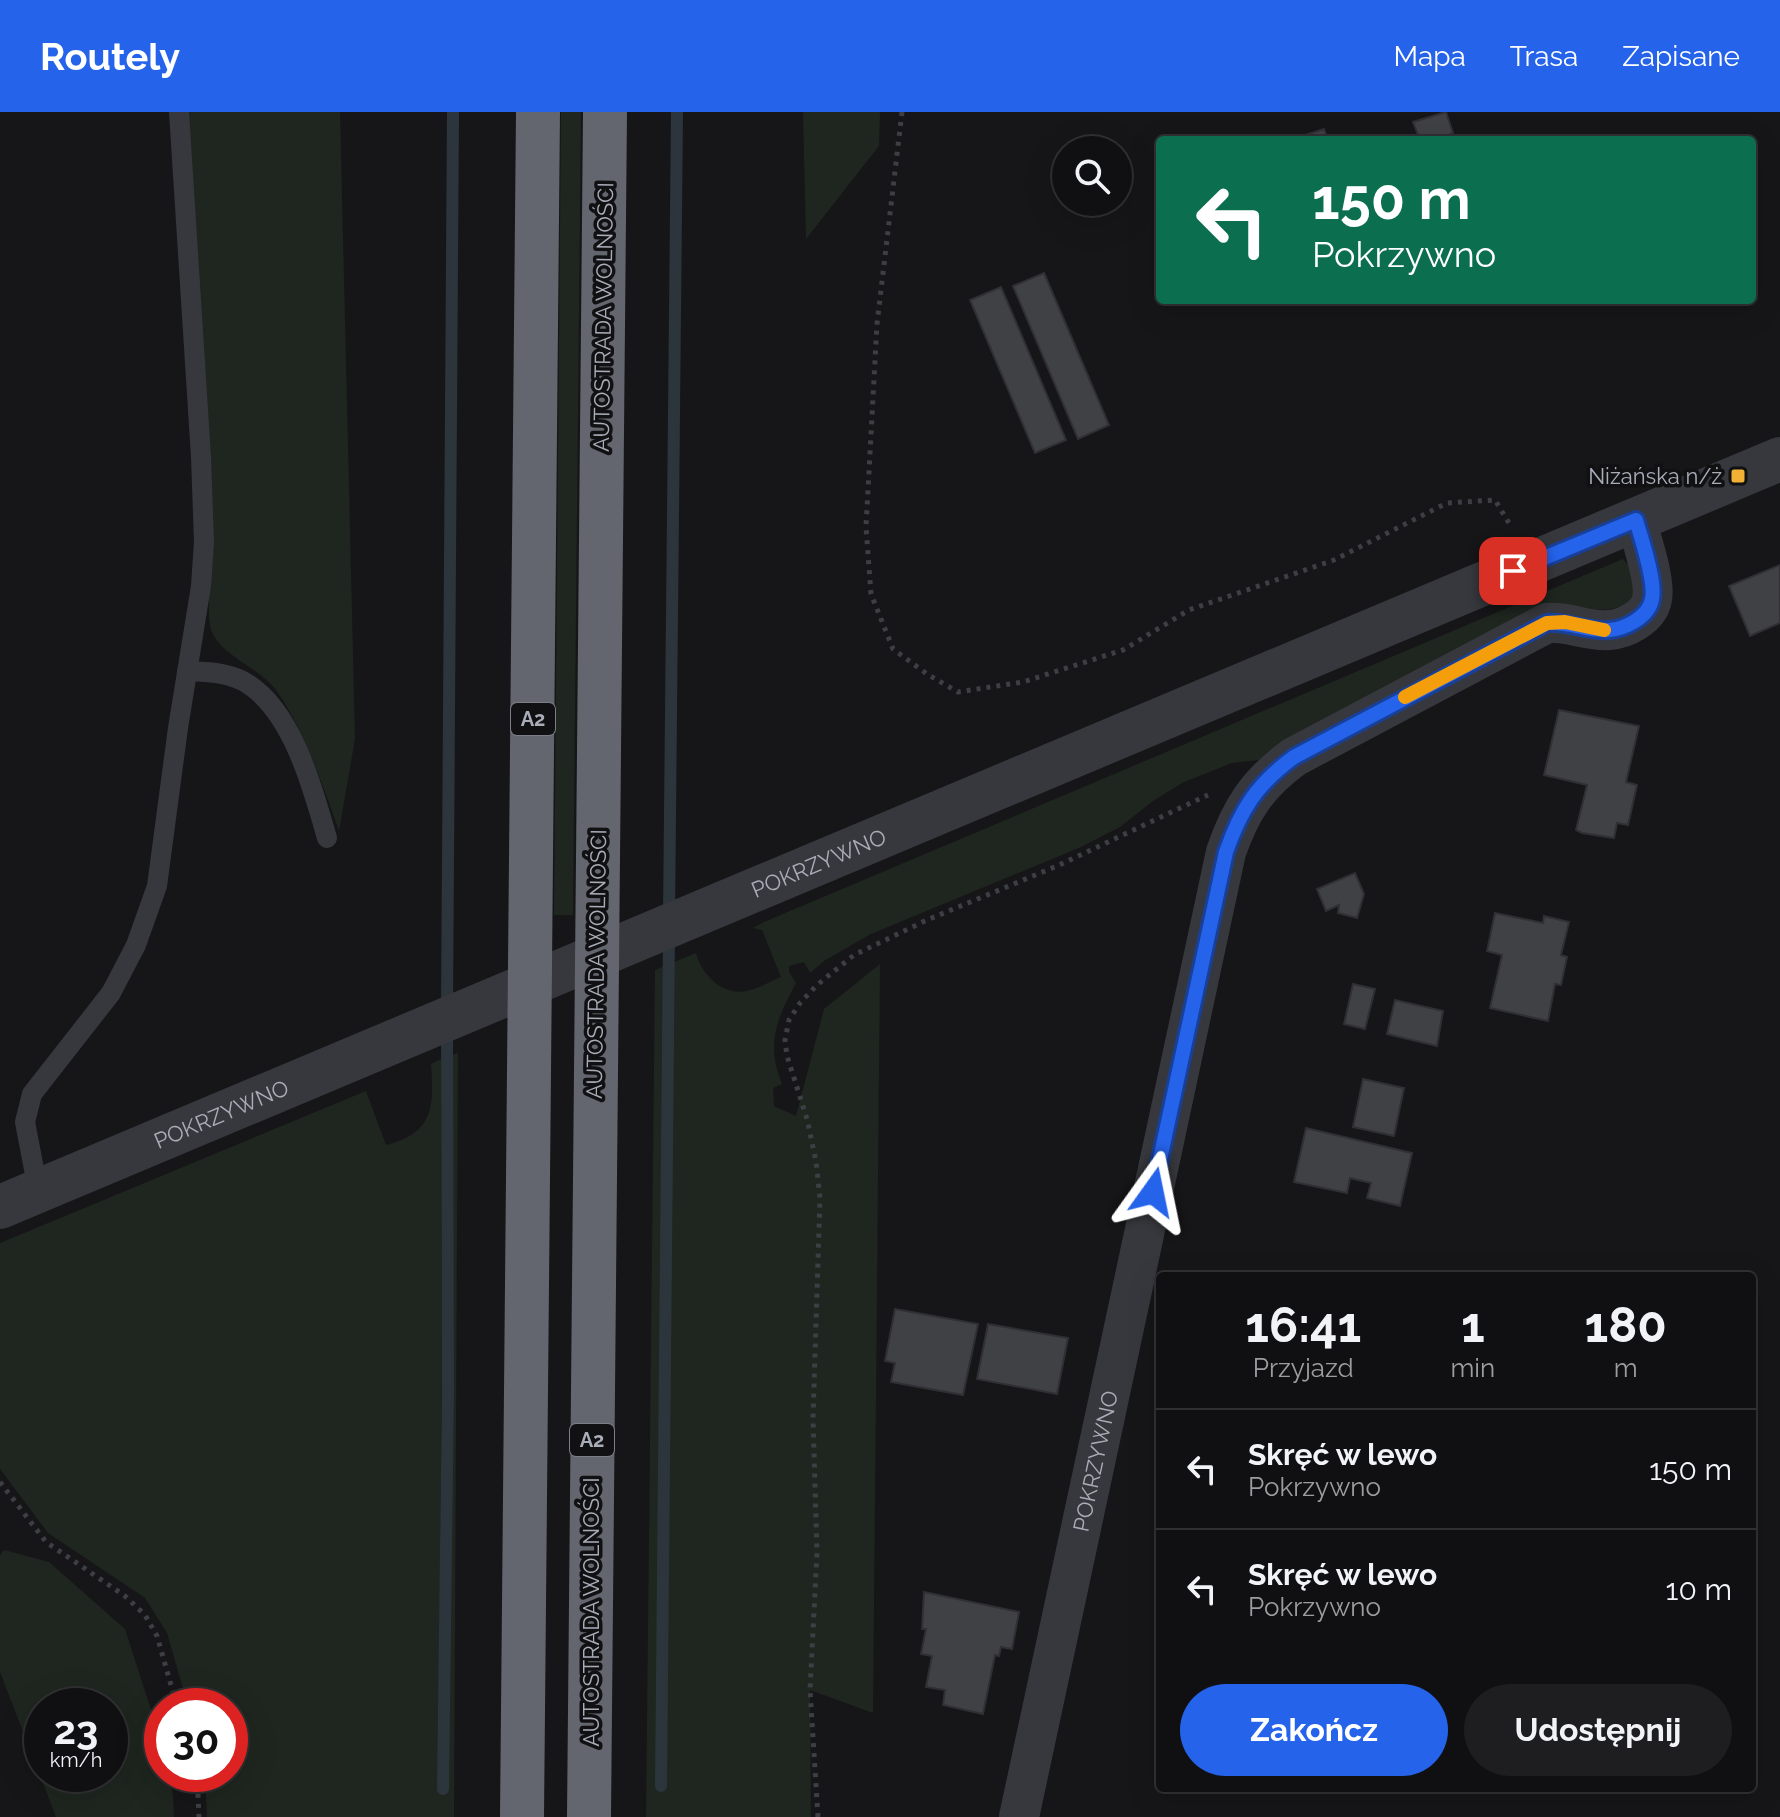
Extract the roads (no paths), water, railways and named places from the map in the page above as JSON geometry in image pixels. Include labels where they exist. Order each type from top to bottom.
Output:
[{"type":"highway","name":"A2","points":[[522,1817],[538,112]]},
{"type":"highway","name":"AUTOSTRADA WOLNOŚCI","points":[[589,1817],[605,112]]},
{"type":"street","name":"POKRZYWNO","points":[[19,1198],[1780,459]]},
{"type":"street","name":"POKRZYWNO","points":[[1019,1817],[1223,868],[1237,820],[1263,783],[1294,757],[1547,623],[1565,622],[1610,630],[1627,625],[1643,615],[1652,600],[1648,561],[1636,520]]},
{"type":"lane","points":[[19,1198],[27,1109],[39,1082],[111,993],[127,965],[157,886],[201,586],[204,542],[179,112]]},
{"type":"lane","points":[[187,671],[220,673],[239,680],[257,691],[273,708],[304,766],[327,838]]},
{"type":"waterway","points":[[447,1009],[453,112]]},
{"type":"waterway","points":[[669,915],[677,112]]},
{"type":"waterway","points":[[661,1786],[669,934]]},
{"type":"waterway","points":[[443,1789],[448,1391],[447,1027]]},
{"type":"place","name":"Niżańska n/ż","points":[[1738,476]]}]
